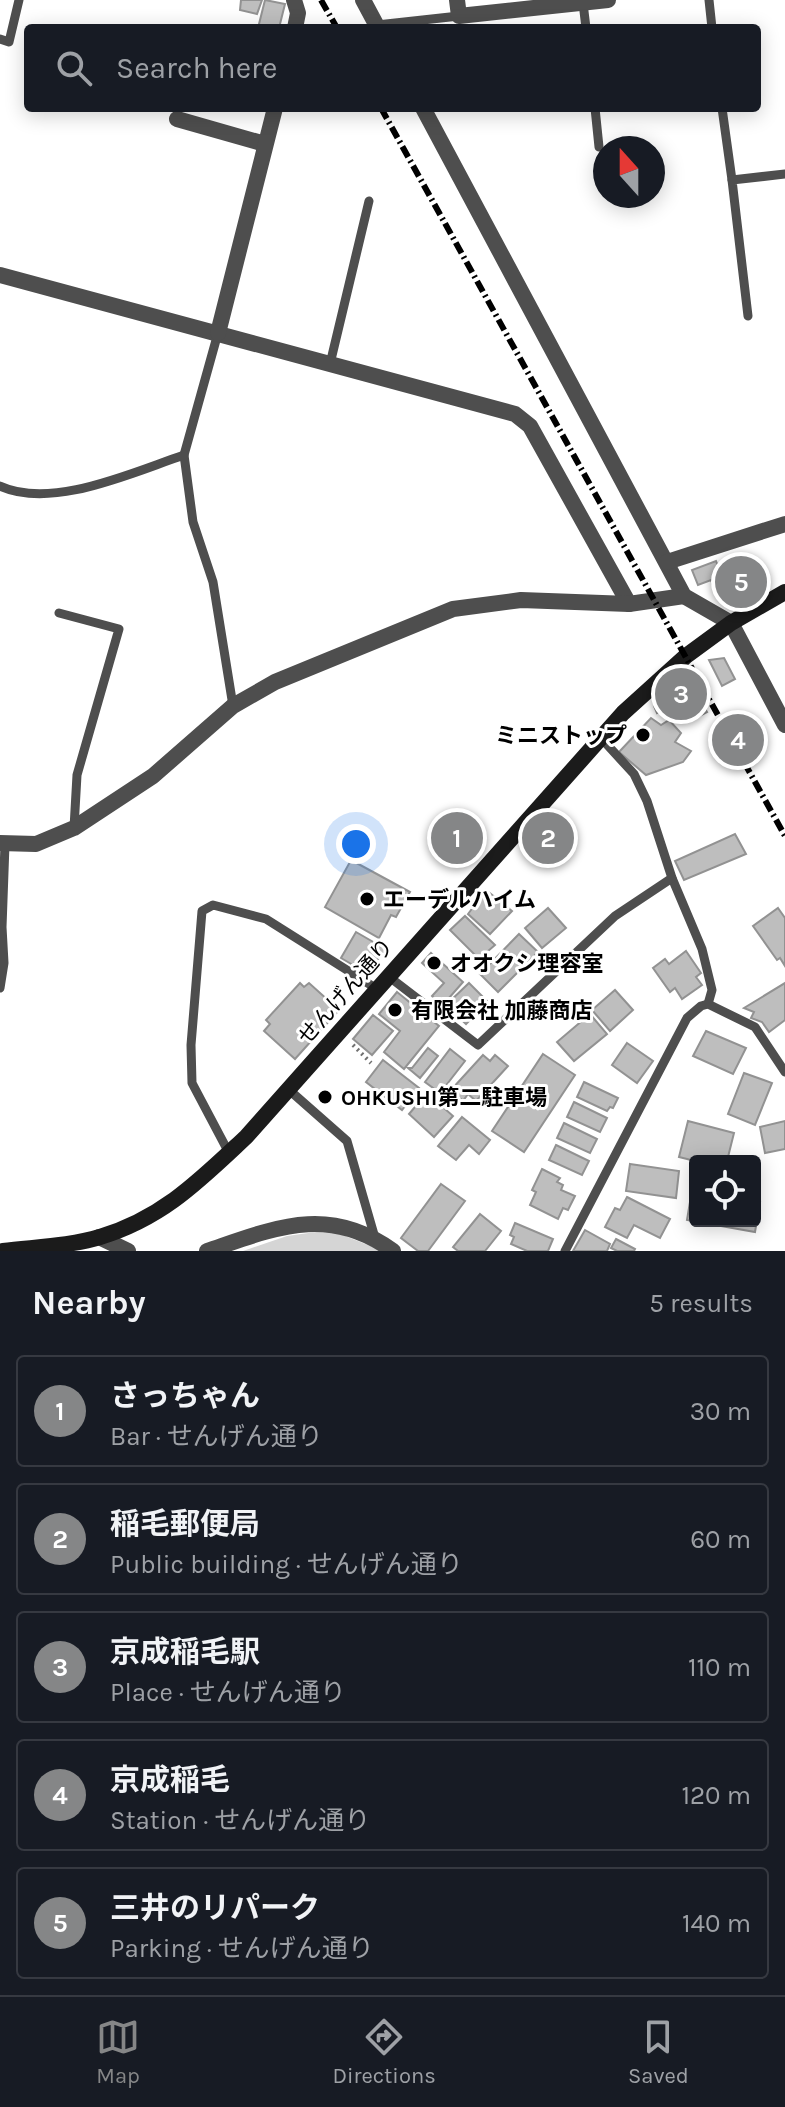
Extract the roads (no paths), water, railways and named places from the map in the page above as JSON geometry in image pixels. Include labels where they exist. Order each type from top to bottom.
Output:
[{"type":"main road","name":"せんげん通り","points":[[3,1251],[99,1237],[160,1210],[189,1191],[288,1089],[623,713],[686,656],[731,623],[785,592]]},
{"type":"street","points":[[294,0],[298,13],[296,24]]},
{"type":"street","points":[[363,0],[376,24]]},
{"type":"street","points":[[458,8],[608,0]]},
{"type":"street","points":[[218,333],[274,112]]},
{"type":"street","points":[[425,112],[684,596],[731,623],[785,725]]},
{"type":"street","points":[[177,119],[265,144]]},
{"type":"street","points":[[0,275],[515,414],[530,426],[629,604]]},
{"type":"street","points":[[667,562],[785,524]]},
{"type":"street","points":[[2,843],[36,844],[74,828],[153,776],[233,706],[275,682],[453,609],[521,600],[629,604],[684,596]]},
{"type":"street","points":[[207,1251],[271,1229],[320,1223],[360,1230],[393,1251]]},
{"type":"street","points":[[99,1237],[128,1251]]},
{"type":"lane","points":[[0,39],[9,42],[19,0]]},
{"type":"lane","points":[[709,0],[712,24]]},
{"type":"lane","points":[[583,3],[586,24]]},
{"type":"lane","points":[[386,24],[458,8]]},
{"type":"lane","points":[[595,112],[598,136]]},
{"type":"lane","points":[[723,112],[748,316]]},
{"type":"lane","points":[[732,180],[785,174]]},
{"type":"lane","points":[[330,364],[369,201]]},
{"type":"lane","points":[[218,333],[184,455],[193,522],[213,582],[233,706]]},
{"type":"lane","points":[[0,486],[9,490],[50,493],[84,487],[184,455]]},
{"type":"lane","points":[[59,613],[119,629],[77,775],[74,828]]},
{"type":"lane","points":[[601,738],[634,774],[647,801],[672,878],[702,949],[712,990],[708,1004]]},
{"type":"lane","points":[[0,988],[4,963],[2,843]]},
{"type":"lane","points":[[229,1153],[192,1083],[191,1045],[202,911],[213,905],[266,919],[382,982],[478,1045],[615,916],[672,878]]},
{"type":"lane","points":[[565,1251],[687,1018],[701,1006],[708,1004],[755,1027],[785,1072]]},
{"type":"lane","points":[[288,1089],[347,1141],[375,1238]]},
{"type":"railway","points":[[321,0],[335,24]]},
{"type":"railway","points":[[383,112],[785,836]]},
{"type":"place","name":"三井のリパーク","points":[[741,582]]},
{"type":"place","name":"京成稲毛駅","points":[[681,694]]},
{"type":"place","name":"ミニストップ","points":[[643,735]]},
{"type":"place","name":"京成稲毛","points":[[738,740]]},
{"type":"place","name":"さっちゃん","points":[[457,838]]},
{"type":"place","name":"稲毛郵便局","points":[[548,838]]},
{"type":"place","name":"エーデルハイム","points":[[367,899]]},
{"type":"place","name":"オオクシ理容室","points":[[434,963]]},
{"type":"place","name":"有限会社 加藤商店","points":[[395,1010]]},
{"type":"place","name":"OHKUSHI第二駐車場","points":[[325,1097]]}]
